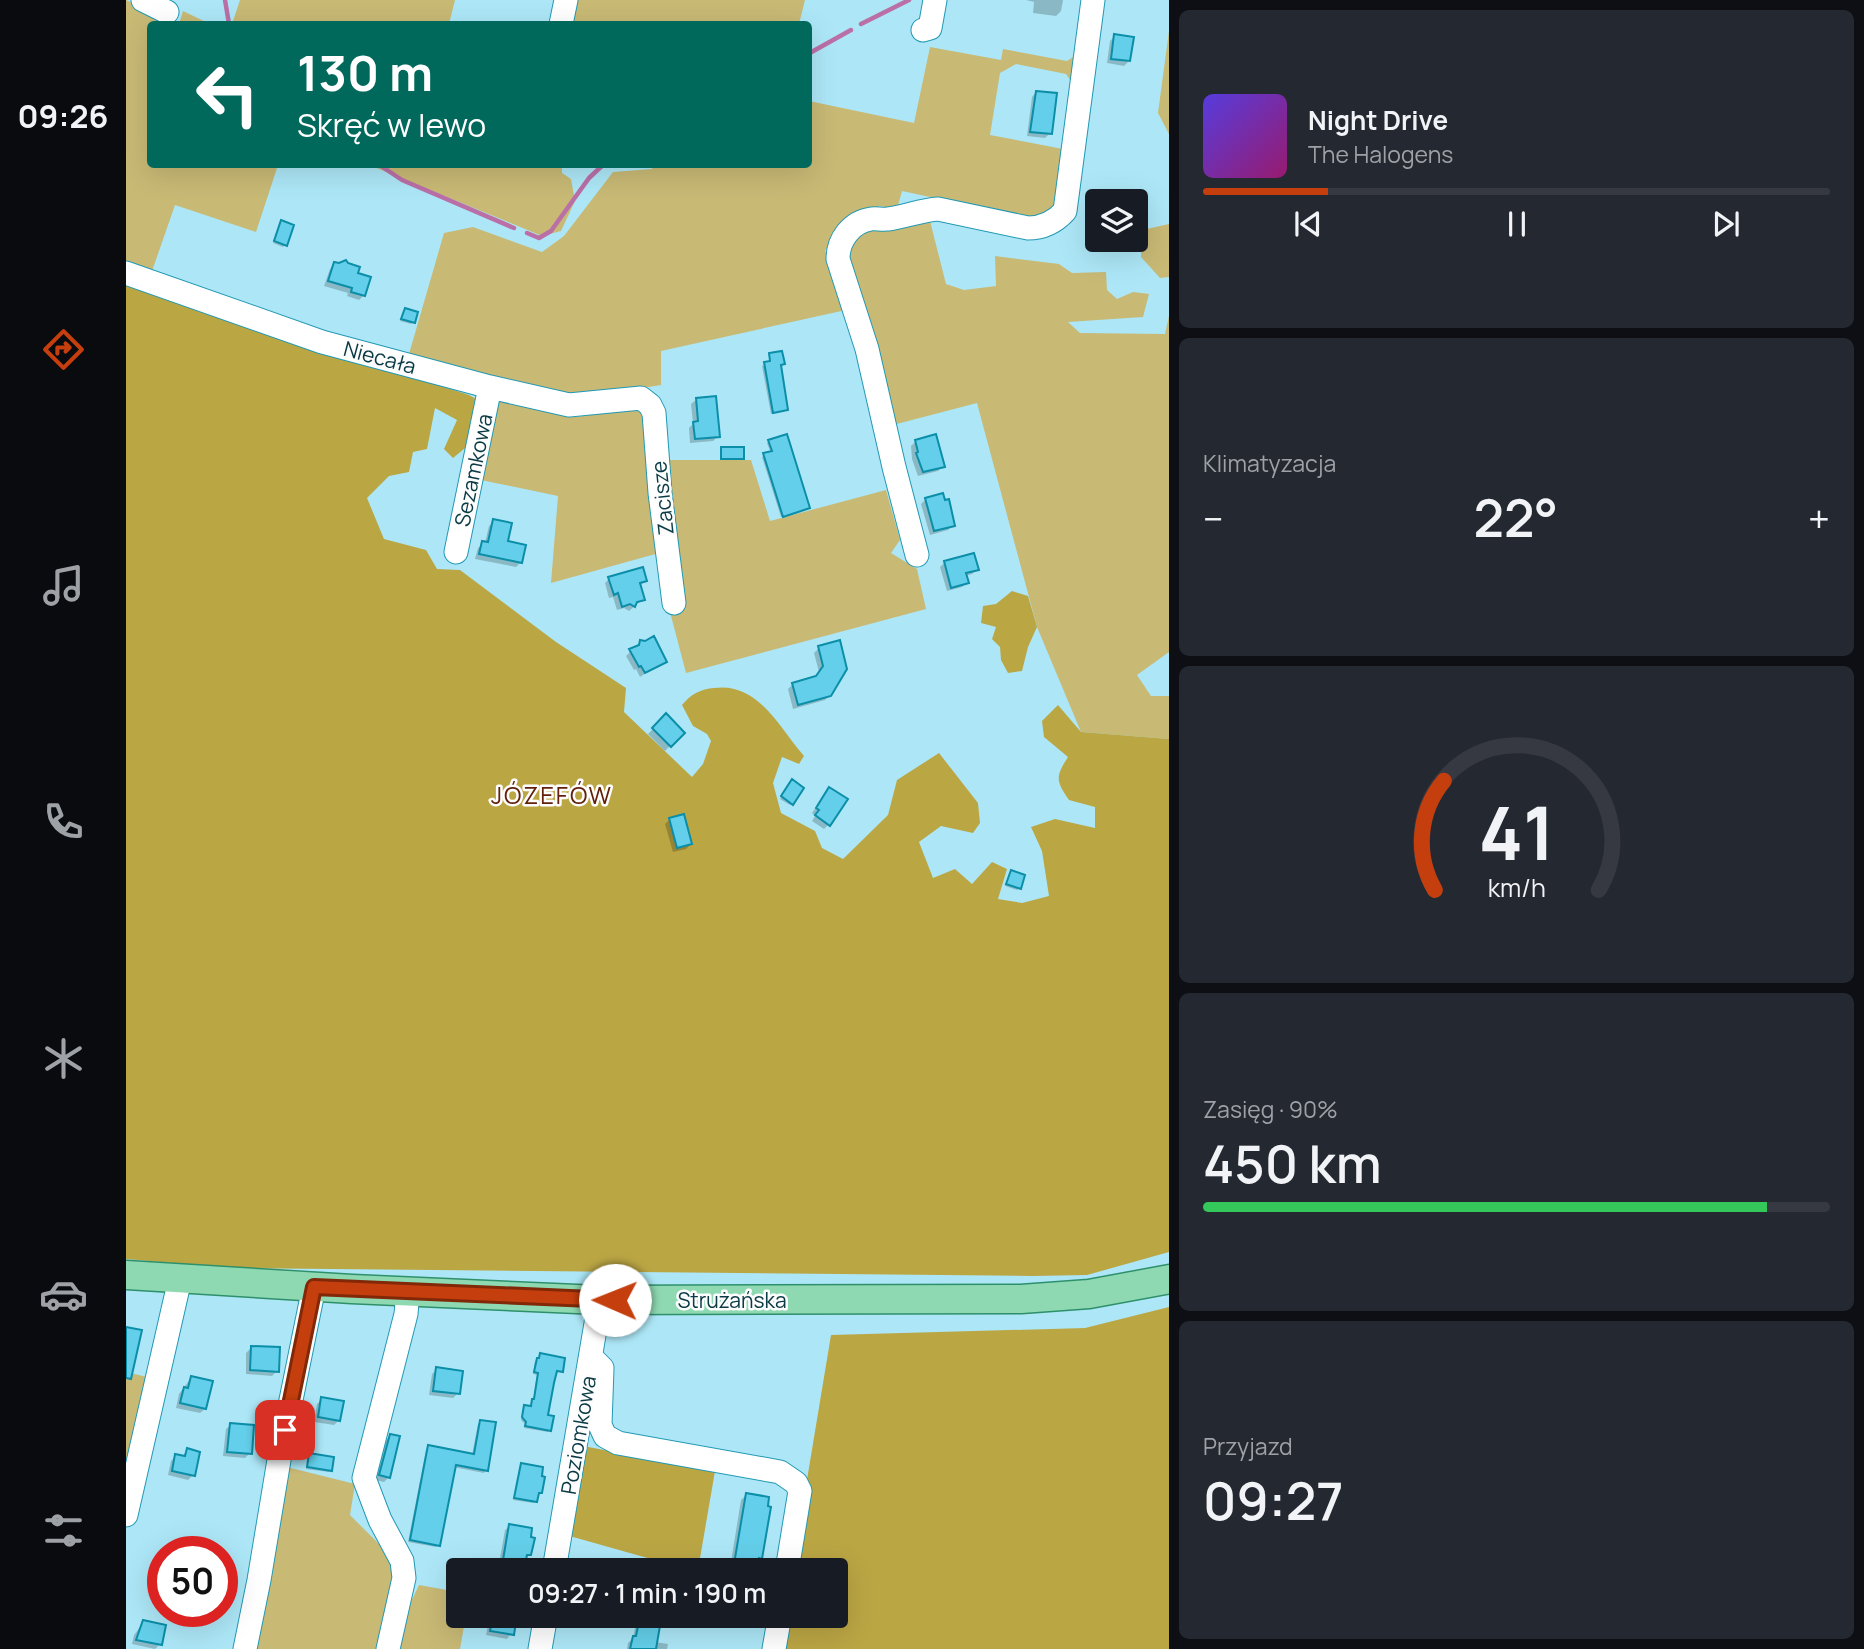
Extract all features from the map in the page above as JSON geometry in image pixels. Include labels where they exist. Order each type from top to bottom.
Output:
[{"type":"main road","name":"Strużańska","points":[[126,1275],[408,1292],[600,1300],[1021,1299],[1089,1294],[1169,1279]]},
{"type":"street","points":[[143,0],[166,12]]},
{"type":"street","points":[[562,21],[566,0]]},
{"type":"street","points":[[923,30],[930,28],[935,0]]},
{"type":"street","points":[[917,555],[867,349],[838,259],[843,236],[851,227],[868,219],[888,219],[928,209],[1028,228],[1038,228],[1057,220],[1065,211],[1093,0]]},
{"type":"street","name":"Niecała","points":[[126,274],[321,342],[491,387],[569,405],[641,398]]},
{"type":"street","name":"Sezamkowa","points":[[456,552],[491,387]]},
{"type":"street","name":"Zacisze","points":[[641,398],[654,413],[660,493],[674,603]]},
{"type":"street","points":[[126,1515],[180,1279]]},
{"type":"street","points":[[244,1649],[314,1287]]},
{"type":"street","points":[[388,1649],[404,1578],[402,1561],[380,1520],[364,1478],[406,1314],[408,1292]]},
{"type":"street","name":"Poziomkowa","points":[[556,1558],[600,1300]]},
{"type":"street","points":[[591,1357],[602,1368],[600,1425],[605,1436],[618,1443],[780,1472],[796,1483],[800,1492],[789,1558]]},
{"type":"street","points":[[540,1649],[544,1628]]},
{"type":"street","points":[[774,1649],[778,1628]]},
{"type":"shaded area","points":[[126,0],[172,21],[147,21],[147,168],[277,168],[256,232],[175,205],[151,274],[126,265]]},
{"type":"shaded area","points":[[240,0],[455,0],[450,21],[233,21]]},
{"type":"shaded area","points":[[578,0],[805,0],[800,21],[573,21]]},
{"type":"shaded area","points":[[183,11],[204,21],[180,21]]},
{"type":"shaded area","points":[[1169,31],[1169,134],[1158,113]]},
{"type":"shaded area","points":[[930,47],[1001,60],[1003,49],[1067,61],[1076,55],[1072,83],[1066,74],[1016,64],[1000,73],[990,135],[1063,149],[1056,210],[1042,221],[902,191],[897,209],[879,206],[839,228],[825,251],[831,259],[846,310],[661,351],[661,385],[579,398],[409,354],[444,233],[473,227],[542,252],[564,236],[613,172],[652,168],[812,168],[812,102],[914,123]]},
{"type":"shaded area","points":[[376,168],[562,168],[562,173],[571,179],[575,201],[561,231],[542,236]]},
{"type":"shaded area","points":[[929,217],[946,284],[964,290],[996,286],[995,256],[1059,264],[1072,273],[1106,272],[1107,290],[1117,299],[1133,292],[1149,294],[1143,317],[1068,322],[1080,333],[1165,334],[1169,316],[1169,652],[1137,675],[1151,696],[1169,696],[1169,739],[1081,732],[1037,627],[977,403],[889,426],[844,252],[854,233]]},
{"type":"shaded area","points":[[1169,224],[1169,277],[1160,278],[1141,257],[1141,252],[1148,252],[1148,229]]},
{"type":"shaded area","points":[[126,285],[469,395],[489,406],[481,435],[453,458],[444,449],[457,420],[435,408],[427,449],[413,452],[409,472],[389,476],[367,498],[384,539],[426,550],[437,569],[460,570],[556,642],[626,688],[624,712],[692,777],[703,764],[711,741],[707,734],[693,726],[682,705],[696,693],[714,688],[730,688],[756,699],[804,756],[799,764],[782,757],[773,783],[781,813],[815,831],[822,848],[843,859],[888,815],[897,780],[939,753],[978,803],[980,823],[973,833],[941,826],[919,842],[933,878],[955,869],[972,884],[992,862],[1007,869],[998,899],[1022,903],[1049,896],[1042,851],[1031,827],[1055,819],[1095,828],[1095,807],[1069,800],[1065,794],[1059,774],[1068,757],[1044,737],[1042,721],[1058,705],[1081,732],[1169,739],[1169,1252],[1087,1275],[1032,1276],[231,1268],[126,1259]]},
{"type":"shaded area","points":[[507,397],[576,417],[641,408],[649,415],[659,553],[551,583],[558,496],[481,480],[497,404]]},
{"type":"shaded area","points":[[665,460],[751,460],[770,521],[886,490],[900,540],[891,553],[917,569],[926,609],[686,673],[670,612]]},
{"type":"shaded area","points":[[1012,591],[1028,596],[1037,627],[1022,671],[1008,673],[1001,660],[1000,647],[992,639],[996,627],[981,623],[983,606],[996,604]]},
{"type":"shaded area","points":[[1169,1307],[1169,1649],[784,1649],[786,1628],[848,1628],[848,1558],[794,1558],[831,1335],[1085,1328]]},
{"type":"shaded area","points":[[126,1372],[147,1377],[126,1468]]},
{"type":"shaded area","points":[[583,1446],[715,1471],[700,1558],[647,1558],[566,1535]]},
{"type":"shaded area","points":[[283,1466],[355,1484],[350,1515],[396,1561],[383,1649],[251,1649]]},
{"type":"shaded area","points":[[419,1585],[446,1590],[446,1628],[464,1628],[460,1649],[394,1649],[400,1625]]},
{"type":"building","points":[[1114,34],[1134,37],[1130,61],[1111,59]]},
{"type":"building","points":[[1036,91],[1057,93],[1052,134],[1030,132]]},
{"type":"building","points":[[281,220],[294,225],[287,246],[274,241]]},
{"type":"building","points":[[346,260],[360,267],[358,273],[371,277],[365,296],[351,292],[352,288],[328,281],[334,262]]},
{"type":"building","points":[[405,308],[418,312],[415,323],[401,319]]},
{"type":"building","points":[[782,351],[785,364],[781,365],[788,410],[773,413],[764,362],[770,361],[769,353]]},
{"type":"building","points":[[716,396],[720,437],[695,439],[693,422],[698,421],[696,398]]},
{"type":"building","points":[[787,434],[810,508],[783,517],[763,453],[772,451],[768,440]]},
{"type":"building","points":[[936,434],[945,467],[923,472],[916,453],[915,440]]},
{"type":"building","points":[[721,447],[744,447],[744,459],[721,459]]},
{"type":"building","points":[[943,493],[945,500],[949,499],[955,526],[934,531],[925,498]]},
{"type":"building","points":[[493,519],[512,523],[508,541],[526,545],[522,563],[479,554],[482,541],[488,542]]},
{"type":"building","points":[[974,553],[979,570],[966,573],[969,583],[951,588],[944,561]]},
{"type":"building","points":[[643,567],[647,581],[640,583],[645,600],[637,602],[635,607],[630,604],[622,607],[618,593],[614,595],[608,577]]},
{"type":"building","points":[[654,636],[667,662],[645,673],[629,649],[639,645],[640,640],[645,641]]},
{"type":"building","points":[[840,640],[847,669],[831,696],[798,705],[792,683],[816,676],[823,666],[818,646]]},
{"type":"building","points":[[666,713],[685,733],[671,747],[652,728]]},
{"type":"building","points":[[792,779],[804,788],[793,805],[781,796]]},
{"type":"building","points":[[829,787],[848,799],[830,826],[815,815],[819,810],[816,808]]},
{"type":"building","points":[[684,814],[692,844],[677,848],[669,818]]},
{"type":"building","points":[[1011,870],[1025,875],[1021,889],[1006,884]]},
{"type":"building","points":[[126,1327],[142,1330],[131,1379],[126,1378]]},
{"type":"building","points":[[251,1346],[280,1347],[279,1372],[250,1370]]},
{"type":"building","points":[[540,1353],[565,1358],[563,1372],[557,1371],[554,1383],[548,1415],[554,1416],[551,1431],[525,1426],[526,1422],[522,1417],[524,1405],[531,1406],[534,1399],[538,1373],[534,1372]]},
{"type":"building","points":[[436,1367],[463,1371],[460,1394],[433,1391]]},
{"type":"building","points":[[191,1376],[213,1381],[206,1409],[180,1403],[184,1387],[188,1388]]},
{"type":"building","points":[[321,1397],[344,1401],[340,1421],[318,1417]]},
{"type":"building","points":[[480,1420],[496,1422],[488,1471],[456,1465],[440,1546],[410,1540],[428,1445],[474,1454]]},
{"type":"building","points":[[230,1423],[254,1425],[252,1454],[227,1452]]},
{"type":"building","points":[[390,1434],[400,1436],[390,1478],[379,1475]]},
{"type":"building","points":[[187,1448],[200,1452],[195,1476],[172,1471],[175,1454],[185,1456]]},
{"type":"building","points":[[309,1453],[334,1457],[332,1471],[307,1467]]},
{"type":"building","points":[[521,1463],[543,1467],[542,1476],[545,1477],[537,1502],[514,1498]]},
{"type":"building","points":[[746,1493],[769,1497],[768,1506],[771,1507],[762,1558],[735,1558]]},
{"type":"building","points":[[509,1524],[532,1528],[531,1537],[535,1538],[531,1555],[527,1555],[526,1558],[503,1558]]},
{"type":"building","points":[[143,1620],[147,1621],[147,1627],[166,1627],[162,1645],[136,1640]]},
{"type":"building","points":[[491,1628],[515,1628],[514,1635],[490,1631]]},
{"type":"building","points":[[638,1628],[660,1628],[656,1649],[630,1649],[633,1636],[636,1636]]},
{"type":"waterway","points":[[225,0],[228,21]]},
{"type":"waterway","points":[[861,24],[909,0]]},
{"type":"waterway","points":[[812,52],[851,30]]},
{"type":"waterway","points":[[384,168],[402,180],[514,228]]},
{"type":"waterway","points":[[527,233],[539,238],[551,231],[589,178],[600,168]]},
{"type":"district","name":"JÓZEFÓW","points":[[552,794]]},
{"type":"route","points":[[285,1430],[314,1287],[615,1300]]}]
